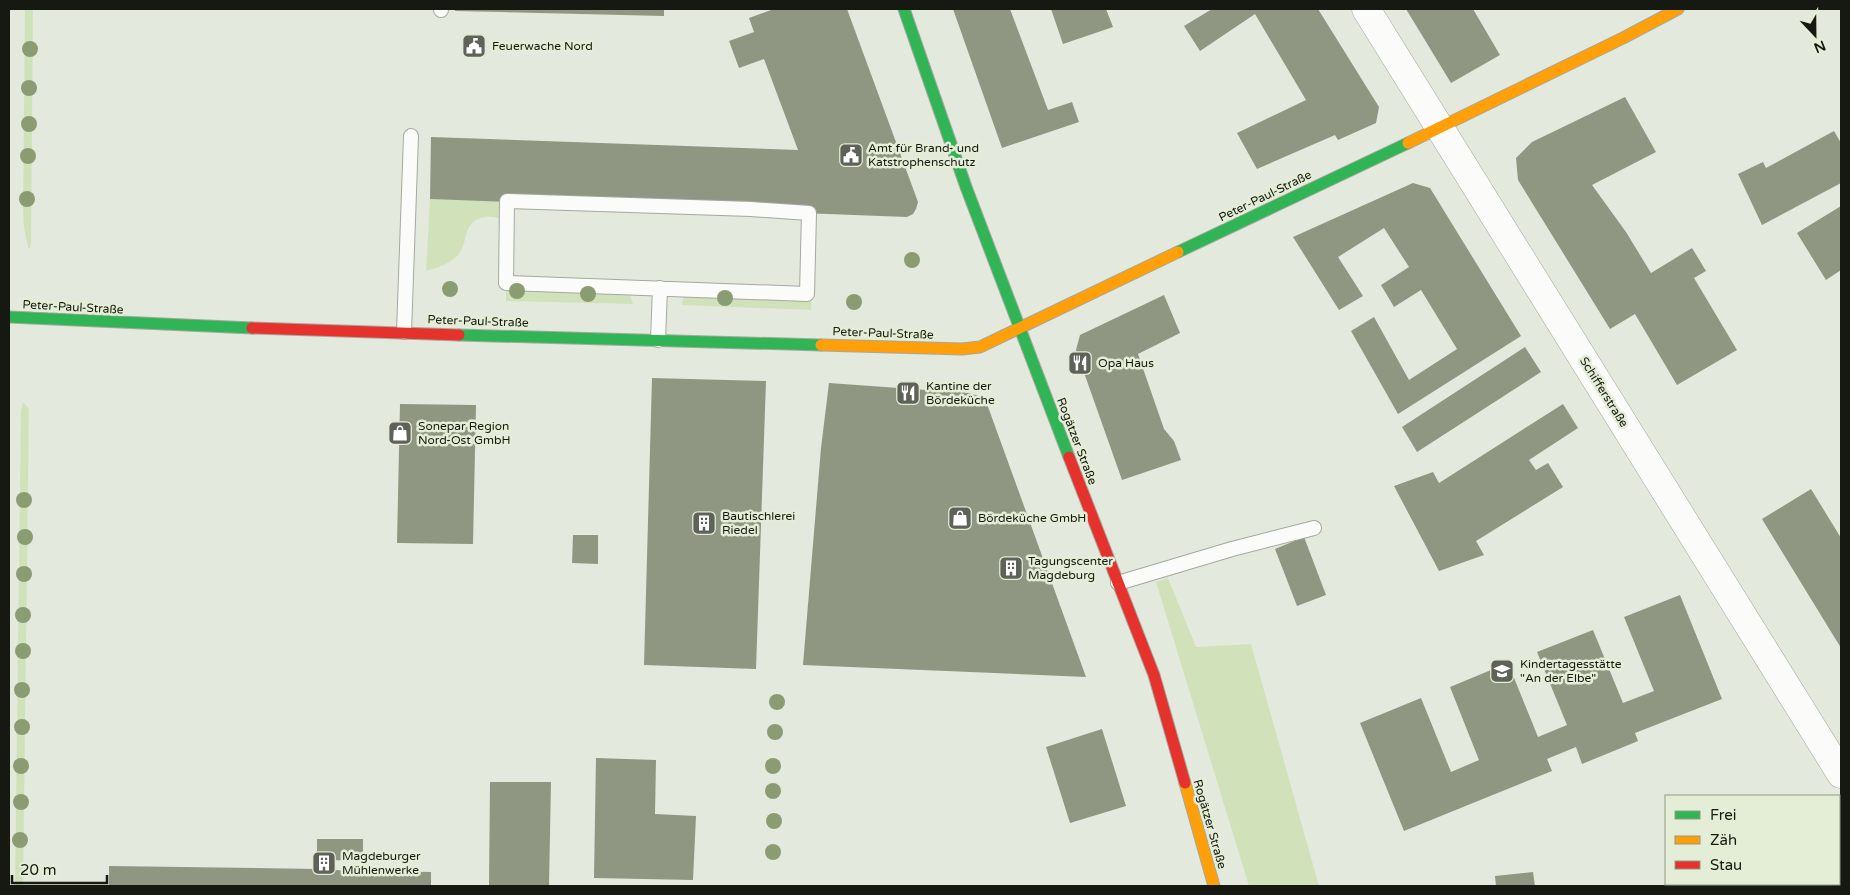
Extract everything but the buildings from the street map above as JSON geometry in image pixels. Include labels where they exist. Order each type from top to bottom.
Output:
[{"type":"street","name":"Rogätzer Straße","points":[[904,9],[966,188],[1154,675],[1214,886]]},
{"type":"street","name":"Schifferstraße","points":[[1366,9],[1841,774]]},
{"type":"street","name":"Peter-Paul-Straße","points":[[9,318],[293,330],[962,349],[980,347],[1440,127],[1623,38],[1678,9]]},
{"type":"lane","points":[[404,332],[411,136]]},
{"type":"lane","points":[[507,201],[809,213],[806,294],[660,288],[506,283],[507,201]]},
{"type":"lane","points":[[658,340],[660,288]]},
{"type":"lane","points":[[1118,583],[1232,549],[1314,528]]},
{"type":"green space","points":[[25,9],[33,9],[30,248],[28,248],[24,227],[23,208]]},
{"type":"green space","points":[[430,199],[507,201],[503,221],[497,218],[485,217],[472,223],[466,233],[461,251],[457,256],[439,267],[426,271]]},
{"type":"green space","points":[[815,214],[811,310],[682,305],[684,295],[806,294]]},
{"type":"green space","points":[[506,283],[629,292],[633,304],[506,301]]},
{"type":"green space","points":[[23,402],[29,409],[23,886],[15,886],[21,411]]},
{"type":"green space","points":[[1168,578],[1196,647],[1251,644],[1319,886],[1249,886],[1156,582]]},
{"type":"traffic: fast","points":[[904,9],[966,187],[1069,457]]},
{"type":"traffic: fast","points":[[1178,252],[1408,143]]},
{"type":"traffic: fast","points":[[9,317],[252,328]]},
{"type":"traffic: fast","points":[[459,335],[821,345]]},
{"type":"traffic: slow","points":[[1408,143],[1623,38],[1678,9]]},
{"type":"traffic: slow","points":[[821,345],[962,349],[980,347],[1178,252]]},
{"type":"traffic: slow","points":[[1185,783],[1214,886]]},
{"type":"traffic: jam","points":[[252,328],[459,335]]},
{"type":"traffic: jam","points":[[1069,457],[1154,675],[1185,783]]},
{"type":"place","name":"Feuerwache Nord","points":[[474,46]]},
{"type":"place","name":"Amt für Brand- und Katstrophenschutz","points":[[851,155]]},
{"type":"place","name":"Opa Haus","points":[[1080,363]]},
{"type":"place","name":"Kantine der Bördeküche","points":[[908,393]]},
{"type":"place","name":"Sonepar Region Nord-Ost GmbH","points":[[400,433]]},
{"type":"place","name":"Bördeküche GmbH","points":[[960,518]]},
{"type":"place","name":"Bautischlerei Riedel","points":[[704,523]]},
{"type":"place","name":"Tagungscenter Magdeburg","points":[[1011,568]]},
{"type":"place","name":"Kindertagesstätte \"An der Elbe\"","points":[[1502,671]]},
{"type":"place","name":"Magdeburger Mühlenwerke","points":[[324,863]]}]
